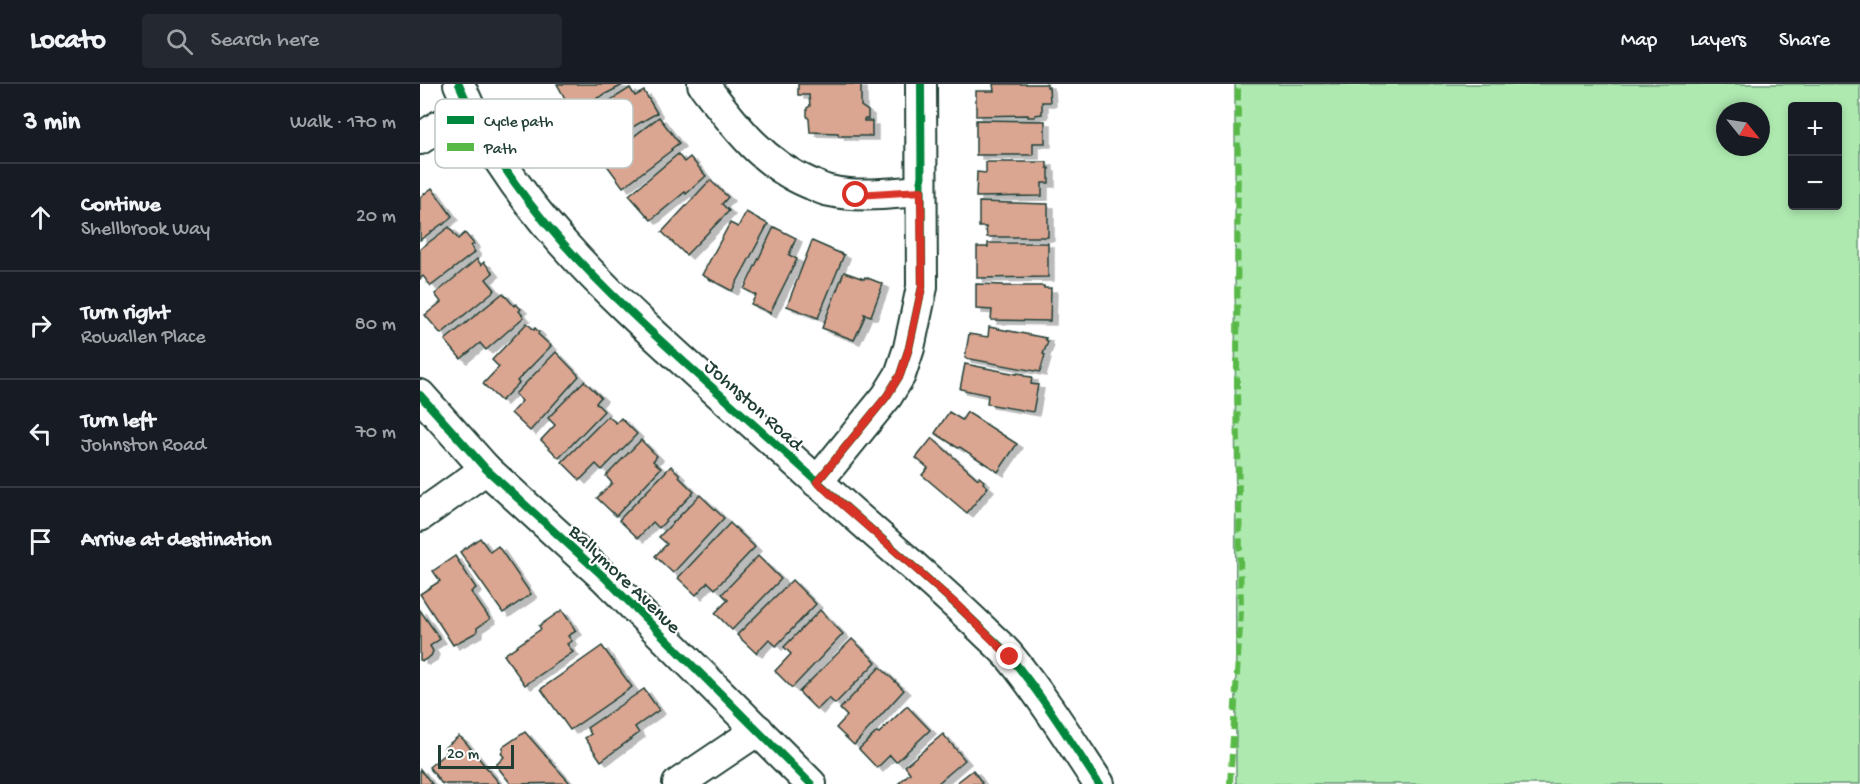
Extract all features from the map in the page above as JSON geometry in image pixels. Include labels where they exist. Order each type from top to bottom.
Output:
[{"type":"street","name":"Johnston Road","points":[[459,84],[466,99]]},
{"type":"street","points":[[703,84],[738,130],[762,155],[795,177],[828,191],[856,195],[921,191]]},
{"type":"street","points":[[817,482],[887,396],[900,375],[909,348],[922,287],[921,84]]},
{"type":"street","points":[[420,139],[435,129]]},
{"type":"street","name":"Johnston Road","points":[[505,168],[538,215],[570,252],[640,321],[958,606],[1010,657],[1098,784]]},
{"type":"street","name":"Ballymore Avenue","points":[[420,395],[486,469],[604,577],[811,784]]},
{"type":"street","points":[[420,516],[486,469]]},
{"type":"street","points":[[678,784],[758,730]]},
{"type":"green space","points":[[1235,84],[1860,84],[1860,784],[1236,784]]},
{"type":"building","points":[[557,84],[625,84],[596,99],[565,99]]},
{"type":"building","points":[[798,84],[861,84],[861,106],[868,111],[868,119],[864,121],[872,121],[872,136],[839,136],[838,133],[810,132],[807,116],[807,108],[810,106],[809,95],[798,95]]},
{"type":"building","points":[[993,84],[1047,84],[1050,102],[1042,102],[1042,114],[1035,115],[1035,117],[1028,117],[1028,115],[976,116],[976,91],[994,91]]},
{"type":"building","points":[[630,88],[635,96],[644,91],[657,113],[633,127],[633,99],[612,99]]},
{"type":"building","points":[[659,117],[679,143],[623,187],[609,168],[633,168],[633,137]]},
{"type":"building","points":[[976,120],[1045,121],[1045,143],[1033,143],[1033,155],[976,155]]},
{"type":"building","points":[[678,154],[684,162],[690,157],[706,176],[651,220],[629,195]]},
{"type":"building","points":[[986,162],[1047,162],[1049,183],[1042,183],[1042,196],[976,197],[977,172],[986,173]]},
{"type":"building","points":[[710,180],[728,197],[722,204],[729,211],[686,255],[662,232]]},
{"type":"building","points":[[432,188],[452,216],[420,240],[420,197]]},
{"type":"building","points":[[979,202],[1048,204],[1048,237],[987,237],[986,227],[979,227]]},
{"type":"building","points":[[746,212],[768,224],[732,291],[702,275],[730,223],[738,227]]},
{"type":"building","points":[[449,227],[458,239],[465,233],[474,244],[471,246],[475,252],[431,286],[423,276],[420,279],[420,249]]},
{"type":"building","points":[[774,227],[796,238],[789,255],[797,259],[770,313],[751,304],[756,295],[744,289]]},
{"type":"building","points":[[812,241],[844,255],[818,318],[787,306]]},
{"type":"building","points":[[988,243],[1048,243],[1048,277],[977,278],[977,247],[988,247]]},
{"type":"building","points":[[477,259],[481,265],[484,262],[493,273],[486,279],[495,290],[441,334],[425,315],[441,302],[435,294]]},
{"type":"building","points":[[844,272],[883,284],[871,316],[864,314],[854,340],[822,328]]},
{"type":"building","points":[[976,284],[1051,288],[1050,321],[991,320],[992,310],[976,309]]},
{"type":"building","points":[[503,293],[514,306],[516,304],[521,309],[519,311],[524,317],[486,350],[480,343],[461,359],[445,340]]},
{"type":"building","points":[[527,323],[534,330],[535,328],[551,346],[501,401],[483,384],[499,367],[492,360]]},
{"type":"building","points":[[989,327],[1046,338],[1048,342],[1040,372],[965,358],[969,334],[988,337]]},
{"type":"building","points":[[556,352],[579,376],[530,431],[511,413],[522,401],[515,394]]},
{"type":"building","points":[[965,364],[1032,377],[1031,384],[1038,385],[1033,412],[987,404],[988,395],[960,389]]},
{"type":"building","points":[[584,381],[601,397],[596,403],[604,411],[559,458],[541,440],[555,425],[548,418]]},
{"type":"building","points":[[949,412],[962,420],[967,412],[1017,444],[998,472],[935,433]]},
{"type":"building","points":[[608,416],[616,423],[621,418],[637,434],[602,470],[596,464],[580,480],[562,462]]},
{"type":"building","points":[[932,438],[978,479],[979,477],[984,481],[983,483],[988,487],[967,513],[922,475],[928,468],[916,458]]},
{"type":"building","points":[[641,440],[657,456],[653,461],[661,468],[616,516],[597,498],[612,483],[606,476]]},
{"type":"building","points":[[671,466],[694,492],[659,528],[653,522],[638,538],[619,520]]},
{"type":"building","points":[[700,495],[724,518],[673,573],[655,556],[667,544],[659,537]]},
{"type":"building","points":[[730,523],[755,547],[715,589],[708,582],[696,595],[678,578]]},
{"type":"building","points":[[480,538],[490,552],[498,546],[531,594],[503,613],[460,552]]},
{"type":"building","points":[[455,556],[476,588],[471,592],[490,619],[477,628],[477,632],[453,645],[420,594],[440,581],[433,571]]},
{"type":"building","points":[[758,556],[781,579],[732,630],[715,613],[728,600],[722,594]]},
{"type":"building","points":[[792,580],[816,604],[776,646],[769,639],[756,653],[737,635]]},
{"type":"building","points":[[420,610],[440,639],[430,646],[433,651],[431,656],[423,661],[420,660]]},
{"type":"building","points":[[562,610],[576,631],[568,636],[572,641],[567,644],[573,652],[525,685],[504,655],[541,629],[539,626]]},
{"type":"building","points":[[820,610],[843,634],[792,688],[775,671],[791,654],[784,647]]},
{"type":"building","points":[[852,639],[876,662],[835,704],[829,698],[817,710],[799,692]]},
{"type":"building","points":[[602,646],[632,687],[570,730],[541,689]]},
{"type":"building","points":[[880,667],[904,690],[854,745],[836,728],[847,716],[840,709]]},
{"type":"building","points":[[644,689],[659,710],[635,727],[639,733],[601,761],[585,738],[591,734],[587,728]]},
{"type":"building","points":[[907,706],[930,730],[896,762],[890,755],[877,768],[859,749]]},
{"type":"building","points":[[525,732],[570,783],[511,784],[496,765],[504,757],[501,753],[503,747]]},
{"type":"building","points":[[943,734],[965,760],[937,784],[898,784],[910,773],[905,766]]},
{"type":"building","points":[[459,736],[500,784],[442,784],[429,767],[447,752],[444,748]]},
{"type":"building","points":[[420,769],[432,784],[420,784]]},
{"type":"building","points":[[973,770],[981,784],[955,784]]},
{"type":"marked path","points":[[1230,784],[1241,611],[1237,387],[1238,84]]},
{"type":"cycle path","points":[[459,84],[466,99]]},
{"type":"cycle path","points":[[817,482],[887,396],[900,375],[909,348],[922,287],[921,84]]},
{"type":"cycle path","points":[[504,168],[565,246],[633,315],[1001,647],[1034,688],[1099,784]]},
{"type":"cycle path","points":[[420,395],[486,469],[604,577],[811,784]]},
{"type":"route","points":[[856,195],[921,191],[922,287],[909,348],[900,375],[887,396],[817,482],[958,606],[1010,657]]}]
